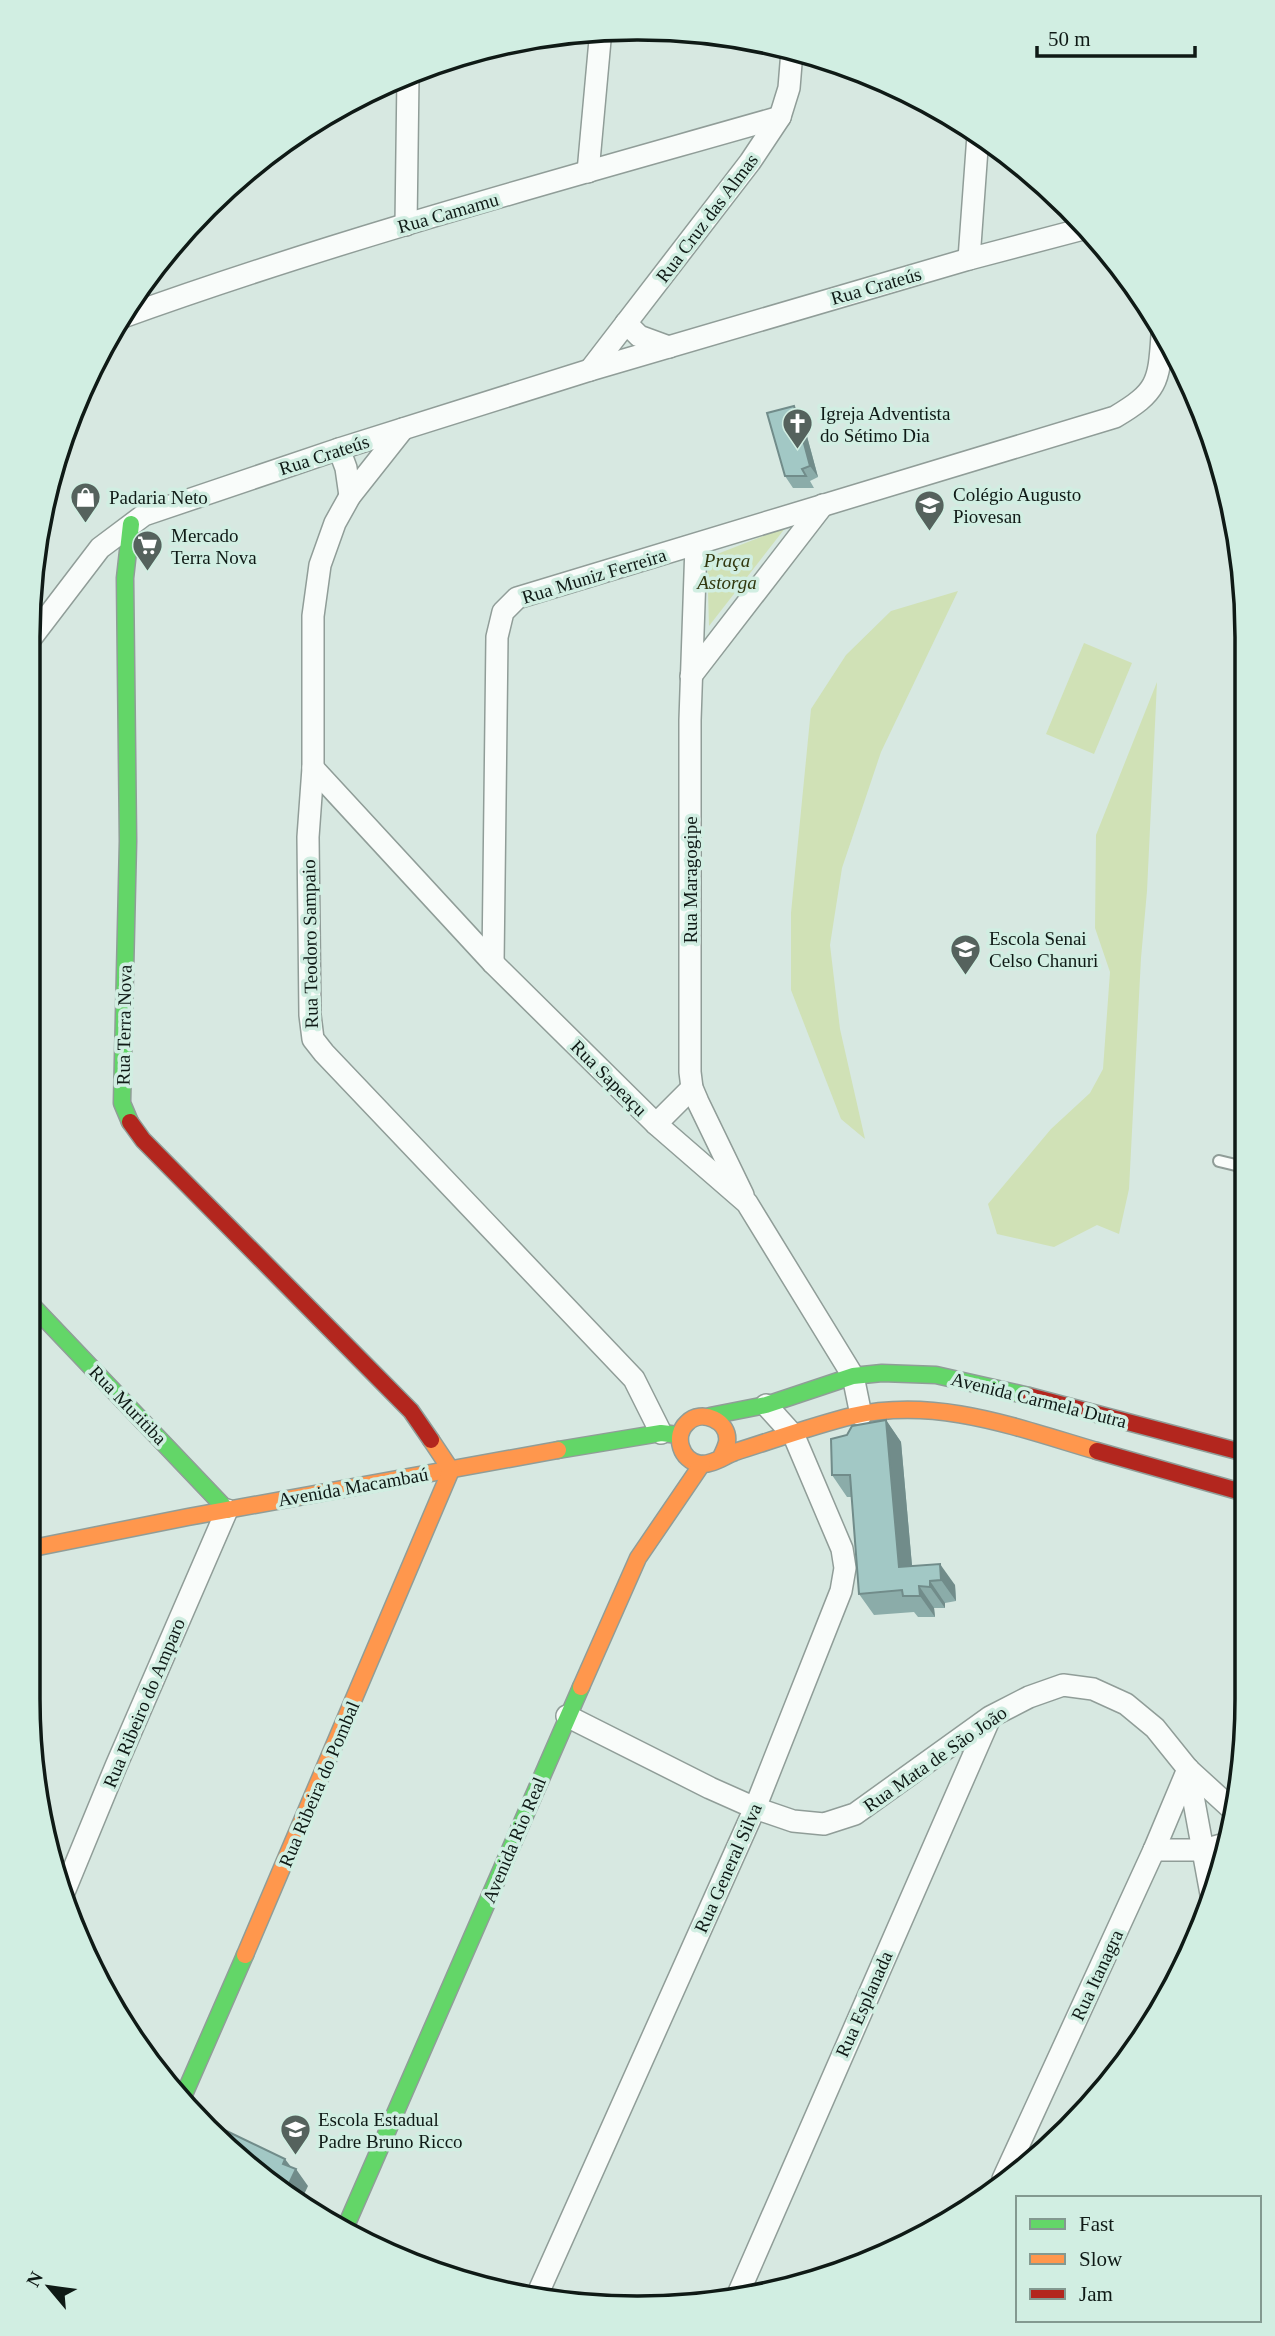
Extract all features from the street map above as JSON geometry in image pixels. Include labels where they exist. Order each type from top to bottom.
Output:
[{"type":"street","points":[[588,172],[600,42]]},
{"type":"street","name":"Rua Cruz das Almas","points":[[590,370],[750,162],[780,117],[789,88],[791,61]]},
{"type":"street","points":[[406,225],[408,87]]},
{"type":"street","name":"Rua Camamu","points":[[137,312],[215,284],[406,225],[780,117]]},
{"type":"street","points":[[969,259],[977,147]]},
{"type":"street","name":"Rua Crateús","points":[[41,626],[100,548],[144,514],[590,370],[969,259],[1075,231]]},
{"type":"street","points":[[626,323],[639,336],[669,347]]},
{"type":"street","name":"Rua Muniz Ferreira","points":[[493,963],[497,637],[503,612],[517,598],[1115,417],[1141,402],[1153,387],[1161,350]]},
{"type":"street","name":"Rua Teodoro Sampaio","points":[[403,429],[350,496],[335,523],[320,565],[313,616],[313,768],[308,837],[310,1015],[313,1039],[324,1054],[634,1379],[671,1434]]},
{"type":"street","points":[[339,449],[346,468],[350,496]]},
{"type":"street","points":[[691,676],[823,505]]},
{"type":"street","name":"Rua Terra Nova","points":[[131,524],[125,578],[128,841],[122,1103],[129,1121],[143,1140],[411,1410],[451,1470]]},
{"type":"street","name":"Rua Maragogipe","points":[[696,545],[691,676],[690,1072],[692,1088],[747,1203]]},
{"type":"street","points":[[100,548],[125,578]]},
{"type":"street","name":"Rua Sapeaçu","points":[[313,768],[493,963],[656,1124],[747,1203],[853,1376],[861,1415]]},
{"type":"street","points":[[656,1124],[692,1088]]},
{"type":"street","name":"Rua Muritiba","points":[[40,1313],[227,1510]]},
{"type":"street","name":"Avenida Carmela Dutra","points":[[710,1416],[766,1405],[853,1376],[882,1373],[966,1380],[1235,1450]]},
{"type":"street","name":"Rua General Silva","points":[[540,2287],[755,1808],[841,1591],[845,1568],[842,1549],[794,1436],[766,1405]]},
{"type":"street","name":"Avenida Carmela Dutra","points":[[721,1457],[861,1415],[937,1410],[975,1416],[1235,1490]]},
{"type":"street","points":[[700,1415],[710,1416],[719,1421],[728,1438],[721,1457],[702,1464],[684,1455],[671,1434],[691,1419],[700,1415]]},
{"type":"street","name":"Avenida Macambaú","points":[[40,1547],[451,1470],[671,1434]]},
{"type":"street","name":"Avenida Rio Real","points":[[349,2221],[638,1558],[702,1464]]},
{"type":"street","name":"Rua Ribeira do Pombal","points":[[186,2090],[296,1840],[451,1470]]},
{"type":"street","name":"Rua Ribeiro do Amparo","points":[[69,1880],[227,1510]]},
{"type":"street","name":"Rua Mata de São João","points":[[567,1716],[755,1808],[793,1821],[824,1824],[855,1814],[990,1717],[1029,1697],[1063,1685],[1093,1689],[1126,1704],[1154,1728],[1188,1769],[1225,1803]]},
{"type":"street","name":"Rua Esplanada","points":[[742,2286],[990,1717]]},
{"type":"street","points":[[1188,1769],[1208,1875]]},
{"type":"street","name":"Rua Itanagra","points":[[1009,2165],[1154,1850],[1188,1769]]},
{"type":"street","points":[[1154,1850],[1203,1850],[1216,1846]]},
{"type":"lane","points":[[1219,1161],[1235,1165]]},
{"type":"green space","name":"Praça Astorga","points":[[786,527],[709,626],[707,558]]},
{"type":"green space","points":[[958,591],[881,752],[842,868],[830,945],[840,1029],[865,1139],[841,1119],[791,990],[791,913],[811,709],[846,655],[891,611]]},
{"type":"green space","points":[[1084,643],[1132,663],[1094,754],[1046,734]]},
{"type":"green space","points":[[1157,682],[1129,1189],[1119,1234],[1097,1225],[1054,1247],[997,1234],[988,1204],[1051,1129],[1090,1093],[1103,1069],[1110,972],[1095,928],[1096,835]]},
{"type":"building","name":"Igreja Adventista do Sétimo Dia","points":[[794,406],[810,466],[802,469],[806,476],[785,476],[767,413]]},
{"type":"building","points":[[886,1420],[899,1567],[940,1564],[941,1580],[930,1581],[930,1587],[919,1586],[920,1596],[903,1596],[902,1590],[859,1594],[850,1475],[832,1475],[831,1439],[847,1435],[852,1426]]},
{"type":"building","points":[[225,2130],[285,2159],[283,2164],[296,2169],[289,2183]]},
{"type":"traffic: fast","points":[[130,1122],[122,1103],[128,841],[125,578],[131,524]]},
{"type":"traffic: fast","points":[[40,1314],[227,1510]]},
{"type":"traffic: fast","points":[[710,1416],[766,1405],[853,1376],[882,1373],[936,1375],[1029,1396]]},
{"type":"traffic: fast","points":[[558,1450],[661,1433],[679,1435]]},
{"type":"traffic: fast","points":[[348,2221],[581,1687]]},
{"type":"traffic: fast","points":[[186,2090],[245,1955]]},
{"type":"traffic: slow","points":[[721,1457],[727,1444],[724,1428],[707,1417],[693,1419],[687,1423],[680,1434],[681,1447],[688,1458],[700,1464],[714,1462],[735,1452],[823,1424],[883,1411],[915,1410],[976,1417],[1097,1451]]},
{"type":"traffic: slow","points":[[245,1955],[451,1470],[431,1440]]},
{"type":"traffic: slow","points":[[40,1547],[558,1450]]},
{"type":"traffic: slow","points":[[581,1687],[638,1558],[702,1464]]},
{"type":"traffic: jam","points":[[130,1122],[143,1140],[411,1411],[431,1440]]},
{"type":"traffic: jam","points":[[1029,1396],[1235,1450]]},
{"type":"traffic: jam","points":[[1097,1451],[1235,1490]]},
{"type":"place","name":"Igreja Adventista do Sétimo Dia","points":[[797,451]]},
{"type":"place","name":"Padaria Neto","points":[[86,524]]},
{"type":"place","name":"Colégio Augusto Piovesan","points":[[930,532]]},
{"type":"place","name":"Mercado Terra Nova","points":[[148,573]]},
{"type":"place","name":"Escola Senai Celso Chanuri","points":[[966,976]]},
{"type":"place","name":"Escola Estadual Padre Bruno Ricco","points":[[295,2157]]}]
